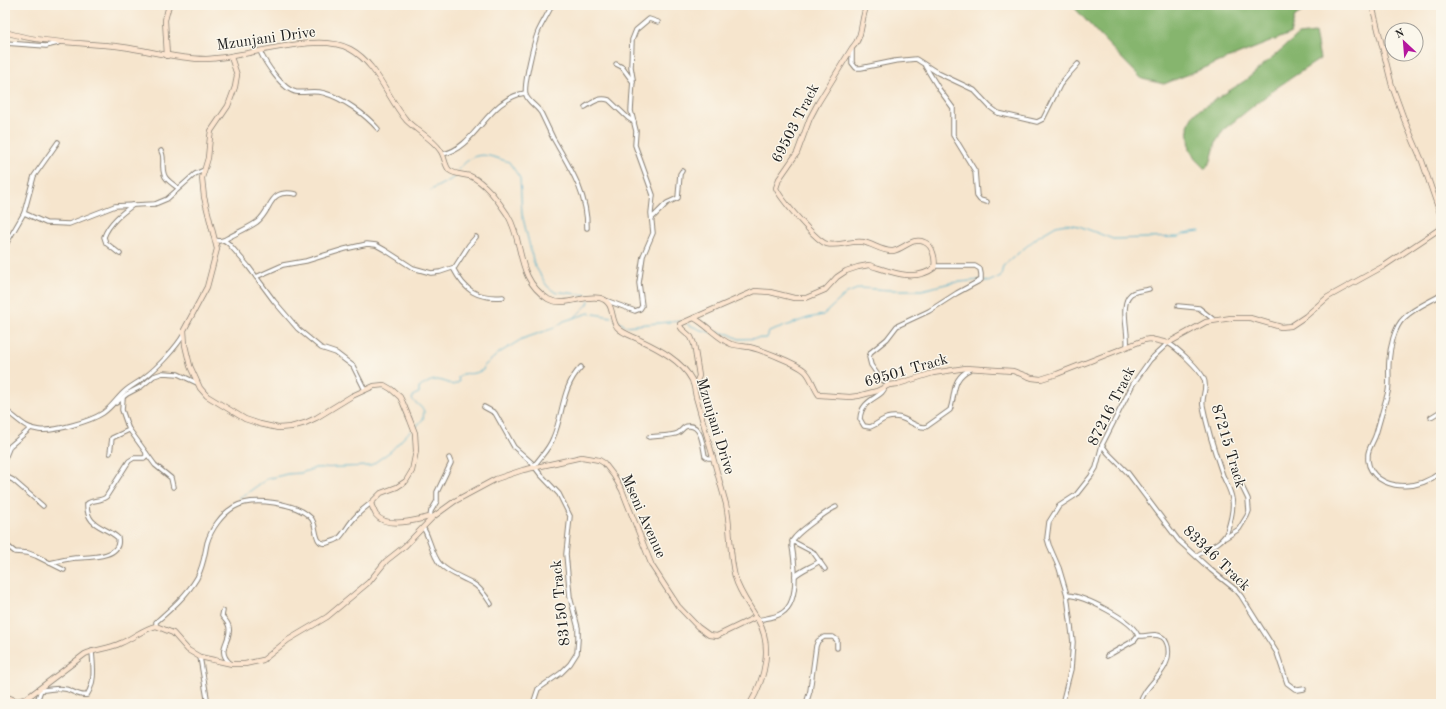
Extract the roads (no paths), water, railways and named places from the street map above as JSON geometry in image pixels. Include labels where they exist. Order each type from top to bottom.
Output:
[{"type":"street","points":[[167,56],[165,20],[169,5]]},
{"type":"street","points":[[552,5],[535,42],[525,93],[528,100],[539,110],[577,181],[588,216],[587,228]]},
{"type":"street","name":"69503 Track","points":[[867,5],[861,34],[857,43],[852,48],[818,103],[810,118],[797,154],[777,183],[776,190],[800,220],[823,243],[831,245],[845,242],[861,242],[889,251],[896,250],[914,241],[926,242],[930,246],[935,262],[934,266]]},
{"type":"street","points":[[1372,5],[1392,86],[1422,161],[1441,216]]},
{"type":"street","points":[[604,300],[610,301],[630,310],[635,311],[642,308],[639,283],[643,256],[653,233],[653,195],[635,145],[636,131],[631,111],[633,82],[631,47],[634,34],[646,20],[649,19],[658,22]]},
{"type":"street","name":"Mzunjani Drive","points":[[5,32],[59,42],[124,47],[182,58],[207,59],[230,57],[309,43],[328,42],[336,43],[360,55],[368,64],[406,119],[438,146],[449,169],[456,173],[471,176],[491,193],[507,214],[517,236],[524,271],[543,295],[549,300],[559,302],[590,298],[604,300],[610,306],[614,321],[619,329],[678,362],[693,383],[728,517],[735,577],[742,594],[757,619],[766,642],[766,655],[759,684],[756,695],[750,704]]},
{"type":"street","points":[[5,43],[46,46],[59,42]]},
{"type":"street","points":[[852,48],[852,63],[858,68],[911,59],[919,60],[924,65],[939,89],[952,105],[954,116],[952,123],[953,135],[975,171],[977,196],[980,200],[987,202]]},
{"type":"street","points":[[260,51],[266,64],[288,89],[297,92],[318,92],[332,95],[367,118],[378,129]]},
{"type":"street","points":[[111,406],[125,391],[155,369],[180,341],[184,334],[187,322],[207,287],[216,253],[216,244],[202,188],[202,178],[208,158],[211,131],[228,106],[235,87],[237,75],[230,57]]},
{"type":"street","points":[[616,64],[622,67],[633,82]]},
{"type":"street","points":[[924,65],[974,90],[990,107],[998,113],[1037,122],[1043,119],[1060,85],[1078,64]]},
{"type":"street","points":[[442,154],[449,153],[462,145],[495,109],[516,95],[525,93]]},
{"type":"street","points":[[585,107],[600,99],[609,100],[634,122]]},
{"type":"street","points":[[5,246],[24,213],[31,182],[34,176],[58,142]]},
{"type":"street","points":[[161,150],[163,154],[164,176],[167,181],[178,188]]},
{"type":"street","points":[[24,213],[46,223],[68,224],[115,206],[134,204],[148,205],[159,203],[171,196],[195,174],[204,170]]},
{"type":"street","points":[[652,218],[666,203],[678,198],[680,174],[682,171]]},
{"type":"street","points":[[215,240],[224,240],[259,220],[272,201],[279,194],[285,192],[296,194]]},
{"type":"street","points":[[120,254],[106,243],[104,237],[120,214],[134,204]]},
{"type":"street","name":"87216 Track","points":[[1062,704],[1071,669],[1073,642],[1067,595],[1059,568],[1047,538],[1049,522],[1059,506],[1076,495],[1096,468],[1102,445],[1126,396],[1150,360],[1168,343],[1203,323],[1214,320],[1250,318],[1280,327],[1291,326],[1306,316],[1328,297],[1384,266],[1441,228]]},
{"type":"street","points":[[256,277],[283,265],[306,261],[367,244],[380,248],[413,268],[431,273],[453,268],[457,265],[465,251],[476,238]]},
{"type":"street","points":[[224,240],[256,277],[298,330],[321,348],[336,353],[353,366],[365,390]]},
{"type":"street","points":[[693,383],[694,384],[696,382],[699,376],[694,344],[691,337],[682,329],[680,324],[686,320],[694,318],[755,291],[770,292],[794,298],[806,298],[825,290],[837,277],[846,271],[863,265],[869,265],[899,274],[910,275],[928,272],[934,268],[934,266],[972,266],[978,268],[981,274],[981,280],[964,288],[929,311],[898,326],[887,339],[869,354],[869,360],[873,368],[887,386],[884,390],[869,400],[862,408],[860,419],[864,426],[870,427],[885,418],[899,417],[918,426],[926,427],[950,410],[955,387],[960,375],[973,367]]},
{"type":"street","points":[[453,268],[461,283],[473,292],[487,297],[503,297]]},
{"type":"street","points":[[1127,346],[1125,311],[1127,299],[1131,293],[1150,289]]},
{"type":"street","points":[[1441,295],[1408,315],[1400,322],[1395,334],[1388,363],[1388,392],[1374,439],[1370,447],[1368,460],[1371,470],[1379,479],[1385,483],[1397,485],[1418,485],[1428,482],[1441,472]]},
{"type":"street","points":[[1178,306],[1199,308],[1214,320]]},
{"type":"street","name":"69501 Track","points":[[694,318],[731,344],[757,349],[793,363],[805,371],[810,377],[819,395],[858,396],[932,373],[973,367],[1013,371],[1032,378],[1042,379],[1147,339],[1168,343]]},
{"type":"street","points":[[156,626],[156,622],[170,611],[193,585],[204,563],[212,530],[224,515],[234,507],[244,503],[280,503],[297,509],[311,518],[316,527],[317,540],[320,542],[324,543],[338,539],[359,512],[381,493],[398,487],[406,481],[412,471],[416,442],[415,434],[403,403],[394,391],[387,386],[380,385],[365,390],[316,418],[298,426],[285,428],[260,424],[245,419],[207,396],[197,383],[187,354],[184,334]]},
{"type":"street","name":"87215 Track","points":[[1168,343],[1174,346],[1188,360],[1201,374],[1204,380],[1205,388],[1203,405],[1219,464],[1232,500],[1228,527],[1223,539]]},
{"type":"street","points":[[535,467],[553,440],[567,389],[581,367]]},
{"type":"street","points":[[6,412],[31,428],[45,430],[67,427],[100,415],[154,376],[163,373],[178,374],[197,383]]},
{"type":"street","points":[[123,398],[123,413],[129,429],[155,465],[171,478],[173,487]]},
{"type":"street","name":"83150 Track","points":[[484,407],[495,413],[514,447],[535,467],[559,494],[570,516],[566,554],[570,597],[578,634],[576,653],[573,660],[557,677],[538,689],[533,704]]},
{"type":"street","points":[[1431,417],[1441,411]]},
{"type":"street","points":[[649,437],[676,434],[682,428],[694,426],[698,431],[705,456],[708,458],[713,458]]},
{"type":"street","points":[[5,458],[10,446],[31,428]]},
{"type":"street","points":[[110,453],[112,438],[129,429]]},
{"type":"street","name":"83346 Track","points":[[1102,445],[1128,473],[1175,536],[1211,570],[1236,590],[1277,653],[1287,683],[1295,689],[1304,689]]},
{"type":"street","points":[[50,563],[74,558],[103,556],[114,551],[119,541],[118,538],[94,523],[89,516],[87,504],[106,497],[130,460],[134,458],[144,458],[146,453]]},
{"type":"street","name":"Mseni Avenue","points":[[371,503],[376,514],[386,521],[400,523],[432,517],[466,495],[496,479],[535,467],[577,457],[587,457],[599,460],[604,463],[619,484],[652,566],[678,606],[688,617],[706,634],[715,637],[757,619]]},
{"type":"street","points":[[5,696],[20,701],[27,698],[40,690],[80,657],[92,651],[122,643],[139,633],[156,626],[173,633],[188,650],[200,657],[232,664],[245,664],[263,660],[288,640],[326,617],[369,582],[386,561],[405,546],[423,528],[432,517],[431,511],[437,501],[438,492],[451,463],[449,458]]},
{"type":"street","points":[[1196,556],[1236,531],[1249,511],[1248,499],[1231,464]]},
{"type":"street","points":[[5,476],[13,480],[43,506]]},
{"type":"street","points":[[757,619],[780,614],[791,605],[796,576],[792,541],[829,510],[836,507]]},
{"type":"street","points":[[423,528],[426,530],[429,544],[440,564],[461,578],[473,583],[482,591],[491,604]]},
{"type":"street","points":[[792,541],[810,549],[825,569]]},
{"type":"street","points":[[5,544],[15,552],[28,553],[43,558],[64,570]]},
{"type":"street","points":[[796,576],[803,569],[811,567],[820,561]]},
{"type":"street","points":[[1067,595],[1080,598],[1114,614],[1134,629],[1138,636]]},
{"type":"street","points":[[223,611],[222,616],[228,624],[229,629],[224,652],[227,660],[232,664]]},
{"type":"street","points":[[1138,636],[1144,637],[1156,635],[1163,637],[1166,642],[1168,652],[1167,661],[1162,672],[1145,694],[1140,704]]},
{"type":"street","points":[[806,704],[810,691],[814,653],[818,642],[824,636],[835,638],[838,642],[837,648]]},
{"type":"street","points":[[1107,656],[1133,642],[1138,636]]},
{"type":"street","points":[[40,690],[65,689],[82,696],[87,695],[90,689],[94,670],[92,651]]},
{"type":"street","points":[[200,657],[208,704]]},
{"type":"street","points":[[36,704],[40,690]]},
{"type":"street","points":[[578,704],[593,704]]},
{"type":"waterway","points":[[457,171],[475,156],[481,155],[493,157],[509,162],[520,178],[522,214],[534,264],[547,286],[556,293],[561,292],[587,295]]},
{"type":"waterway","points":[[431,190],[455,176]]},
{"type":"waterway","points":[[983,280],[988,282],[1001,276],[1003,266],[1039,236],[1056,226],[1067,224],[1079,226],[1113,239],[1179,237],[1184,234],[1200,232]]},
{"type":"waterway","points":[[717,332],[729,334],[739,339],[767,338],[769,332],[808,318],[823,315],[847,293],[860,288],[922,290],[950,283],[980,280]]},
{"type":"waterway","points":[[575,317],[588,304],[589,301]]},
{"type":"waterway","points":[[415,428],[423,419],[424,411],[412,399],[414,395],[419,393],[419,388],[428,382],[439,380],[453,385],[459,382],[458,377],[460,375],[472,374],[483,370],[484,366],[499,353],[522,339],[554,328],[564,321],[589,313],[611,317]]},
{"type":"waterway","points":[[616,319],[625,326],[680,321]]},
{"type":"waterway","points":[[687,324],[710,332]]},
{"type":"waterway","points":[[240,498],[267,479],[287,474],[301,473],[315,468],[370,466],[391,451],[411,430]]}]
